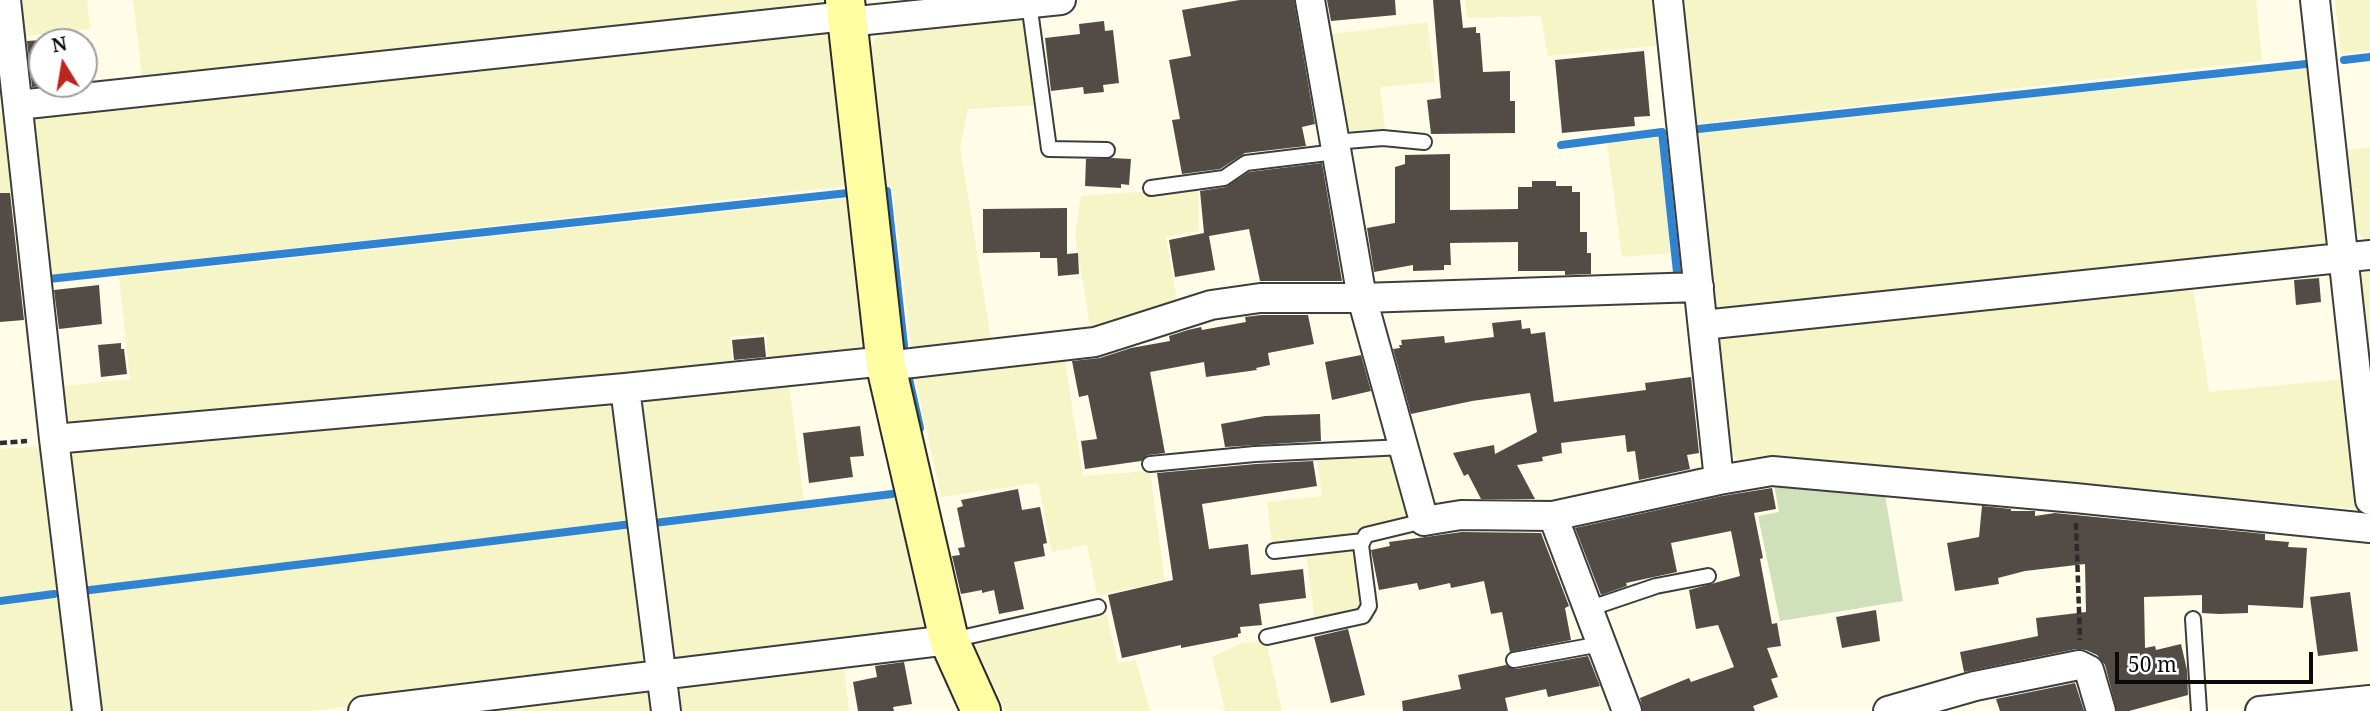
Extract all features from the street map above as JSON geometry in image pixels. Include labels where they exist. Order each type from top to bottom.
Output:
[{"type":"street","points":[[6,0],[87,711]]},
{"type":"street","points":[[19,105],[846,13],[1061,0]]},
{"type":"street","points":[[1310,0],[1362,298],[1424,521],[1461,515],[1553,516],[1772,471],[2370,527]]},
{"type":"street","points":[[1668,0],[1719,480]]},
{"type":"street","points":[[2315,0],[2356,257],[2370,500]]},
{"type":"street","points":[[846,13],[886,364],[949,640],[981,711]]},
{"type":"street","points":[[1703,325],[2356,257]]},
{"type":"street","points":[[54,439],[886,364],[1095,342],[1211,305],[1260,298],[1362,298],[1699,287]]},
{"type":"street","points":[[625,388],[666,711]]},
{"type":"street","points":[[1553,516],[1627,711]]},
{"type":"street","points":[[363,711],[949,640]]},
{"type":"street","points":[[1888,711],[1975,686],[2078,665],[2089,670],[2101,711]]},
{"type":"street","points":[[2260,711],[2370,699]]},
{"type":"lane","points":[[1028,3],[1048,149],[1107,150]]},
{"type":"lane","points":[[1151,188],[1224,178],[1246,163],[1383,138],[1424,142]]},
{"type":"lane","points":[[1150,464],[1255,454],[1404,447]]},
{"type":"lane","points":[[1267,637],[1363,616],[1369,606],[1361,545],[1366,534],[1424,521]]},
{"type":"lane","points":[[1273,551],[1363,541]]},
{"type":"lane","points":[[1588,608],[1656,586],[1708,576]]},
{"type":"lane","points":[[949,640],[1098,607]]},
{"type":"lane","points":[[2193,619],[2199,711]]},
{"type":"lane","points":[[1514,660],[1601,643]]},
{"type":"path","points":[[2075,498],[2081,666]]},
{"type":"green space","points":[[13,0],[87,0],[90,28],[28,28],[28,36],[17,37]]},
{"type":"green space","points":[[133,0],[824,0],[816,13],[143,83]]},
{"type":"green space","points":[[1465,0],[1652,0],[1656,46],[1548,56],[1541,16],[1467,18]]},
{"type":"green space","points":[[1680,0],[2256,0],[2262,61],[1694,124]]},
{"type":"green space","points":[[2335,0],[2370,0],[2370,51],[2341,54]]},
{"type":"green space","points":[[1019,15],[1026,20],[1038,105],[968,109],[960,148],[992,345],[912,354],[892,187],[884,187],[869,50],[880,31]]},
{"type":"green space","points":[[1427,22],[1435,82],[1380,87],[1385,129],[1339,131],[1323,35]]},
{"type":"green space","points":[[818,27],[833,43],[848,186],[43,276],[31,113]]},
{"type":"green space","points":[[2312,68],[2331,236],[2320,251],[1726,315],[1713,306],[1696,133]]},
{"type":"green space","points":[[0,112],[5,113],[22,207],[0,208]]},
{"type":"green space","points":[[1658,137],[1672,253],[1622,257],[1607,143]]},
{"type":"green space","points":[[2370,147],[2370,244],[2355,230],[2347,150]]},
{"type":"green space","points":[[1198,188],[1199,231],[1166,237],[1178,307],[1091,332],[1075,235],[1081,196]]},
{"type":"green space","points":[[849,198],[865,338],[852,359],[769,369],[766,334],[730,337],[733,373],[59,428],[55,387],[130,379],[119,277]]},
{"type":"green space","points":[[2370,267],[2370,349],[2361,275]]},
{"type":"green space","points":[[2192,281],[2209,392],[2345,379],[2358,509],[1768,455],[1740,460],[1731,455],[1718,342],[1728,330]]},
{"type":"green space","points":[[1064,356],[1083,476],[1150,471],[1165,582],[1097,595],[1087,545],[1052,552],[1038,483],[941,497],[914,372]]},
{"type":"green space","points":[[788,377],[804,501],[649,518],[634,402],[642,393]]},
{"type":"green space","points":[[612,396],[636,520],[80,588],[65,454],[72,443]]},
{"type":"green space","points":[[47,446],[63,590],[0,597],[0,449]]},
{"type":"green space","points":[[1389,454],[1399,462],[1411,520],[1352,537],[1272,546],[1267,502],[1322,496],[1317,456]]},
{"type":"green space","points":[[1773,478],[1884,489],[1903,601],[1780,621],[1758,516],[1779,512]]},
{"type":"green space","points":[[895,497],[925,629],[675,666],[658,526]]},
{"type":"green space","points":[[637,527],[648,670],[312,711],[95,711],[81,595]]},
{"type":"green space","points":[[1352,546],[1357,552],[1363,600],[1360,611],[1315,621],[1306,554]]},
{"type":"green space","points":[[58,597],[72,711],[0,711],[0,605]]},
{"type":"green space","points":[[1106,612],[1118,663],[1136,660],[1150,711],[1006,711],[974,644],[976,641]]},
{"type":"green space","points":[[1266,641],[1282,711],[1225,711],[1212,657],[1242,643]]},
{"type":"green space","points":[[843,659],[849,711],[682,711],[678,679]]},
{"type":"green space","points":[[648,682],[661,711],[415,711]]},
{"type":"building","points":[[1240,0],[1294,0],[1315,124],[1302,127],[1306,146],[1245,153],[1220,169],[1182,174],[1172,120],[1180,119],[1169,60],[1191,56],[1182,10]]},
{"type":"building","points":[[1327,0],[1395,0],[1396,15],[1331,21]]},
{"type":"building","points":[[1433,0],[1460,0],[1463,28],[1476,27],[1476,33],[1480,33],[1483,72],[1510,71],[1510,101],[1515,101],[1515,133],[1431,134],[1427,100],[1441,98]]},
{"type":"building","points":[[1104,21],[1105,31],[1113,30],[1119,83],[1103,85],[1104,92],[1084,94],[1083,87],[1051,91],[1045,38],[1080,34],[1079,24]]},
{"type":"building","points":[[1644,51],[1650,116],[1634,117],[1635,126],[1562,133],[1555,60]]},
{"type":"building","points":[[1450,154],[1450,210],[1518,209],[1518,187],[1532,187],[1532,181],[1556,181],[1556,186],[1572,186],[1572,192],[1580,192],[1580,232],[1587,232],[1591,274],[1518,271],[1518,242],[1450,243],[1451,265],[1444,265],[1444,270],[1413,271],[1413,265],[1374,272],[1367,228],[1395,223],[1395,167],[1405,164],[1405,155]]},
{"type":"building","points":[[1086,159],[1131,159],[1129,185],[1121,184],[1121,188],[1085,186]]},
{"type":"building","points":[[1322,163],[1342,281],[1260,281],[1249,229],[1209,236],[1215,270],[1175,277],[1169,240],[1204,233],[1200,191],[1226,187],[1249,172]]},
{"type":"building","points":[[0,193],[10,193],[24,320],[0,322]]},
{"type":"building","points":[[1067,208],[1067,254],[1078,253],[1079,274],[1058,276],[1057,258],[1040,258],[1040,252],[983,253],[983,209]]},
{"type":"building","points":[[2319,278],[2321,302],[2296,305],[2294,280]]},
{"type":"building","points":[[99,285],[102,324],[59,329],[54,290]]},
{"type":"building","points":[[1308,315],[1314,344],[1268,353],[1270,365],[1256,368],[1257,370],[1206,377],[1204,362],[1150,372],[1165,453],[1148,455],[1141,461],[1085,469],[1081,441],[1097,439],[1088,395],[1079,397],[1072,361],[1100,358],[1131,348],[1170,341],[1169,336],[1188,330],[1246,322],[1245,317]]},
{"type":"building","points":[[1521,320],[1522,329],[1530,328],[1531,334],[1545,332],[1554,402],[1646,390],[1645,383],[1691,377],[1699,453],[1687,455],[1690,469],[1639,480],[1635,451],[1627,452],[1625,435],[1561,443],[1562,453],[1542,457],[1543,461],[1517,465],[1535,499],[1481,499],[1468,474],[1464,476],[1453,453],[1494,445],[1495,454],[1537,432],[1530,393],[1472,401],[1411,414],[1393,349],[1400,348],[1401,340],[1444,336],[1445,343],[1494,337],[1492,323]]},
{"type":"building","points":[[764,337],[766,357],[734,360],[732,340]]},
{"type":"building","points":[[121,343],[127,374],[101,377],[98,345]]},
{"type":"building","points":[[1361,355],[1371,391],[1332,400],[1325,362]]},
{"type":"building","points":[[1320,414],[1321,441],[1225,447],[1221,424],[1265,416]]},
{"type":"building","points":[[860,426],[864,456],[850,457],[853,477],[809,483],[803,433]]},
{"type":"building","points":[[1313,461],[1317,486],[1202,504],[1209,549],[1248,544],[1251,575],[1303,569],[1306,598],[1259,604],[1262,625],[1240,627],[1241,633],[1238,637],[1181,648],[1181,645],[1122,658],[1108,595],[1173,580],[1157,473]]},
{"type":"building","points":[[1772,488],[1776,509],[1754,513],[1772,624],[1777,623],[1781,646],[1767,648],[1778,677],[1771,679],[1778,697],[1753,706],[1755,711],[1643,711],[1640,698],[1689,678],[1691,682],[1734,667],[1718,625],[1696,629],[1689,590],[1740,576],[1731,531],[1671,543],[1677,572],[1626,583],[1627,586],[1601,595],[1575,528],[1722,496]]},
{"type":"building","points":[[1018,489],[1022,510],[1040,507],[1047,543],[1043,544],[1045,556],[1014,562],[1024,609],[999,614],[994,590],[961,594],[952,556],[960,555],[958,548],[965,547],[957,508],[963,506],[961,500]]},
{"type":"building","points":[[1982,506],[2011,511],[2035,511],[2035,516],[2055,513],[2265,534],[2265,540],[2289,542],[2288,547],[2307,548],[2303,608],[2248,605],[2248,613],[2202,613],[2202,595],[2144,597],[2145,648],[2155,646],[2156,650],[2181,644],[2187,670],[2188,695],[2129,711],[2117,711],[2105,665],[2097,655],[2086,650],[2076,649],[1964,672],[1960,652],[2038,636],[2036,618],[2086,612],[2085,564],[2025,571],[1998,578],[1999,584],[1955,591],[1947,543],[1979,537]]},
{"type":"building","points":[[1462,532],[1541,533],[1569,606],[1565,608],[1571,640],[1510,652],[1502,612],[1491,614],[1484,581],[1451,588],[1450,583],[1419,590],[1417,583],[1379,590],[1371,550],[1390,546],[1389,542]]},
{"type":"building","points":[[2350,592],[2358,651],[2318,656],[2310,597]]},
{"type":"building","points":[[1876,610],[1880,641],[1842,648],[1836,617]]},
{"type":"building","points":[[1348,629],[1365,695],[1331,703],[1314,637]]},
{"type":"building","points":[[1588,656],[1600,686],[1548,697],[1546,689],[1505,698],[1508,711],[1403,711],[1402,701],[1461,689],[1458,675],[1506,665],[1516,669]]},
{"type":"building","points":[[904,662],[912,704],[893,707],[894,711],[858,711],[853,682],[877,677],[875,666]]},
{"type":"building","points":[[2075,683],[2084,711],[2000,711],[1996,699]]},
{"type":"waterway","points":[[2344,60],[2370,57]]},
{"type":"waterway","points":[[1698,129],[2306,64]]},
{"type":"waterway","points":[[1561,145],[1662,132],[1677,272]]},
{"type":"waterway","points":[[887,191],[904,346]]},
{"type":"waterway","points":[[49,279],[848,193]]},
{"type":"waterway","points":[[909,379],[920,428]]},
{"type":"waterway","points":[[654,528],[654,523],[892,494]]},
{"type":"waterway","points":[[82,591],[632,524]]},
{"type":"waterway","points":[[0,601],[54,594]]}]
